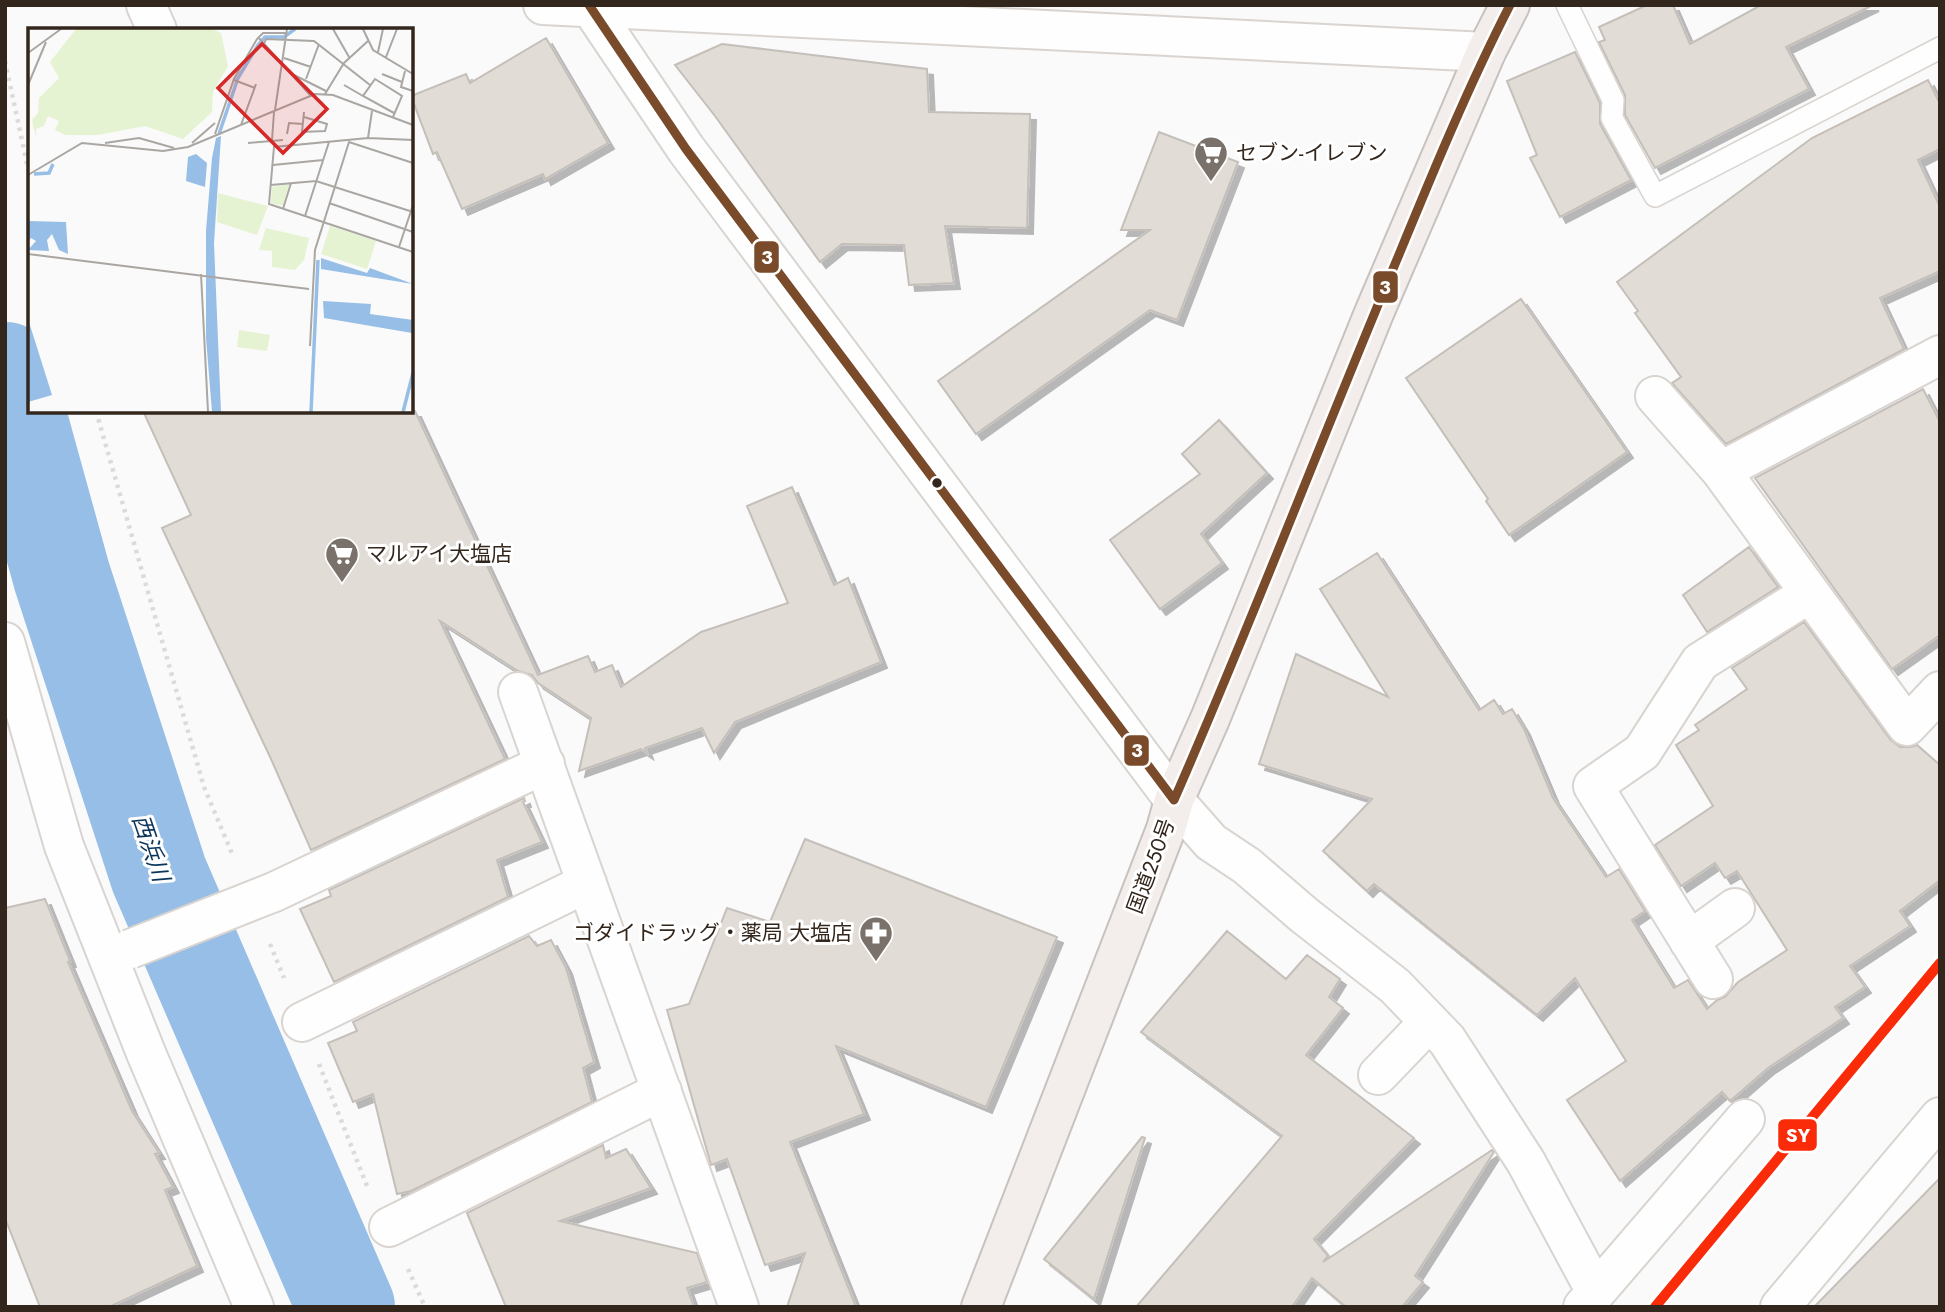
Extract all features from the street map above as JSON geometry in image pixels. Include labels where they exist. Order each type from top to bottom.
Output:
[{"type":"highway","name":"国道250号","points":[[981,1307],[1167,829],[1174,800],[1210,719],[1374,313],[1486,52],[1510,5]]},
{"type":"street","points":[[146,5],[156,28]]},
{"type":"street","points":[[543,5],[915,15],[1486,52]]},
{"type":"street","points":[[590,7],[686,149],[1174,800],[1210,842],[1247,866],[1304,915],[1395,986],[1447,1040],[1526,1162],[1589,1299],[1745,1119]]},
{"type":"street","points":[[1721,471],[1940,355]]},
{"type":"street","points":[[1655,396],[1721,471],[1907,726],[1940,691]]},
{"type":"street","points":[[1713,979],[1593,786],[1642,752],[1700,662],[1810,593]]},
{"type":"street","points":[[5,642],[64,846],[119,953],[254,1307]]},
{"type":"street","points":[[518,692],[740,1307]]},
{"type":"street","points":[[119,953],[274,892],[545,764]]},
{"type":"street","points":[[302,1022],[587,883]]},
{"type":"street","points":[[1689,941],[1735,908]]},
{"type":"street","points":[[1378,1075],[1429,1022]]},
{"type":"street","points":[[389,1227],[662,1091]]},
{"type":"street","points":[[1780,1307],[1940,1117]]},
{"type":"lane","points":[[1567,5],[1613,100],[1612,118],[1655,196],[1940,48]]},
{"type":"path","points":[[5,61],[28,169]]},
{"type":"building","points":[[1647,5],[1673,5],[1690,44],[1761,5],[1873,5],[1786,47],[1809,89],[1655,168],[1625,115],[1625,95],[1599,42],[1605,40],[1599,27]]},
{"type":"building","points":[[546,38],[608,143],[545,179],[543,174],[462,209],[437,152],[433,154],[413,95],[466,74],[470,83]]},
{"type":"building","points":[[722,44],[927,69],[929,112],[1030,114],[1027,228],[945,226],[954,283],[909,285],[904,245],[842,244],[820,262],[675,65]]},
{"type":"building","points":[[1575,52],[1600,103],[1600,124],[1631,180],[1560,217],[1530,158],[1537,155],[1507,81]]},
{"type":"building","points":[[1928,80],[1940,104],[1940,149],[1918,160],[1940,207],[1940,271],[1880,298],[1904,349],[1726,444],[1672,383],[1681,377],[1635,313],[1638,311],[1617,282],[1812,138]]},
{"type":"building","points":[[1159,132],[1238,162],[1177,320],[1150,310],[976,434],[938,381],[1150,230],[1121,230]]},
{"type":"building","points":[[1521,299],[1627,452],[1509,535],[1486,501],[1488,499],[1406,378]]},
{"type":"building","points":[[1923,389],[1940,422],[1940,635],[1892,669],[1755,478]]},
{"type":"building","name":"マルアイ大塩店","points":[[415,411],[538,675],[588,656],[595,672],[612,665],[621,687],[701,632],[788,603],[747,506],[792,487],[834,585],[848,578],[881,662],[735,722],[714,753],[702,728],[645,748],[647,753],[641,749],[579,771],[591,718],[538,683],[532,675],[518,671],[440,621],[505,759],[311,850],[162,528],[191,515],[144,413]]},
{"type":"building","points":[[1219,420],[1267,473],[1201,534],[1222,563],[1160,609],[1110,540],[1200,474],[1182,454]]},
{"type":"building","points":[[1749,547],[1778,587],[1707,632],[1683,595]]},
{"type":"building","points":[[1377,553],[1479,710],[1494,700],[1503,714],[1512,709],[1524,729],[1553,798],[1606,877],[1619,869],[1645,911],[1632,920],[1674,988],[1688,980],[1707,1009],[1725,997],[1738,982],[1787,950],[1737,871],[1725,878],[1715,863],[1681,886],[1655,845],[1713,806],[1676,745],[1699,730],[1695,725],[1747,689],[1732,668],[1804,622],[1890,739],[1900,747],[1917,745],[1940,765],[1940,880],[1900,911],[1910,926],[1850,966],[1865,987],[1835,1007],[1843,1018],[1768,1068],[1730,1101],[1722,1092],[1620,1181],[1567,1100],[1626,1061],[1575,978],[1537,1015],[1374,884],[1367,891],[1323,851],[1372,799],[1259,764],[1296,654],[1388,697],[1320,589]]},
{"type":"building","points":[[524,798],[523,802],[542,842],[497,860],[508,897],[334,982],[300,909],[331,896],[329,890]]},
{"type":"building","name":"ゴダイドラッグ・薬局 大塩店","points":[[805,839],[1057,937],[986,1107],[836,1046],[864,1114],[790,1142],[856,1307],[787,1307],[805,1253],[765,1265],[727,1159],[711,1165],[667,1010],[689,1004],[727,908],[770,922]]},
{"type":"building","points":[[45,899],[70,961],[68,962],[132,1111],[159,1153],[155,1154],[173,1187],[165,1190],[197,1266],[109,1307],[40,1307],[5,1218],[5,908]]},
{"type":"building","points":[[1227,931],[1286,979],[1307,955],[1340,979],[1329,997],[1343,1008],[1306,1055],[1414,1138],[1314,1239],[1328,1256],[1323,1262],[1492,1150],[1494,1152],[1415,1276],[1423,1282],[1402,1307],[1346,1307],[1312,1278],[1292,1307],[1136,1307],[1282,1136],[1141,1032]]},
{"type":"building","points":[[529,936],[537,946],[551,940],[566,968],[594,1062],[583,1068],[592,1102],[411,1191],[397,1194],[373,1094],[353,1102],[328,1043],[357,1031],[353,1022]]},
{"type":"building","points":[[1142,1137],[1145,1138],[1094,1299],[1044,1259]]},
{"type":"building","points":[[603,1145],[606,1158],[626,1149],[651,1188],[560,1221],[697,1253],[707,1282],[687,1288],[694,1307],[506,1307],[467,1213]]},
{"type":"building","points":[[1940,1178],[1940,1307],[1814,1307]]},
{"type":"waterway","name":"西浜川","points":[[5,371],[62,577],[159,875],[346,1307]]},
{"type":"transit line","name":"3","points":[[589,5],[686,149],[1174,800],[1438,162],[1510,5]]},
{"type":"transit line","name":"SY","points":[[1655,1307],[1940,963]]},
{"type":"place","name":"セブン-イレブン","points":[[1211,183]]},
{"type":"place","name":"マルアイ大塩店","points":[[342,584]]},
{"type":"place","name":"ゴダイドラッグ・薬局 大塩店","points":[[876,963]]}]
